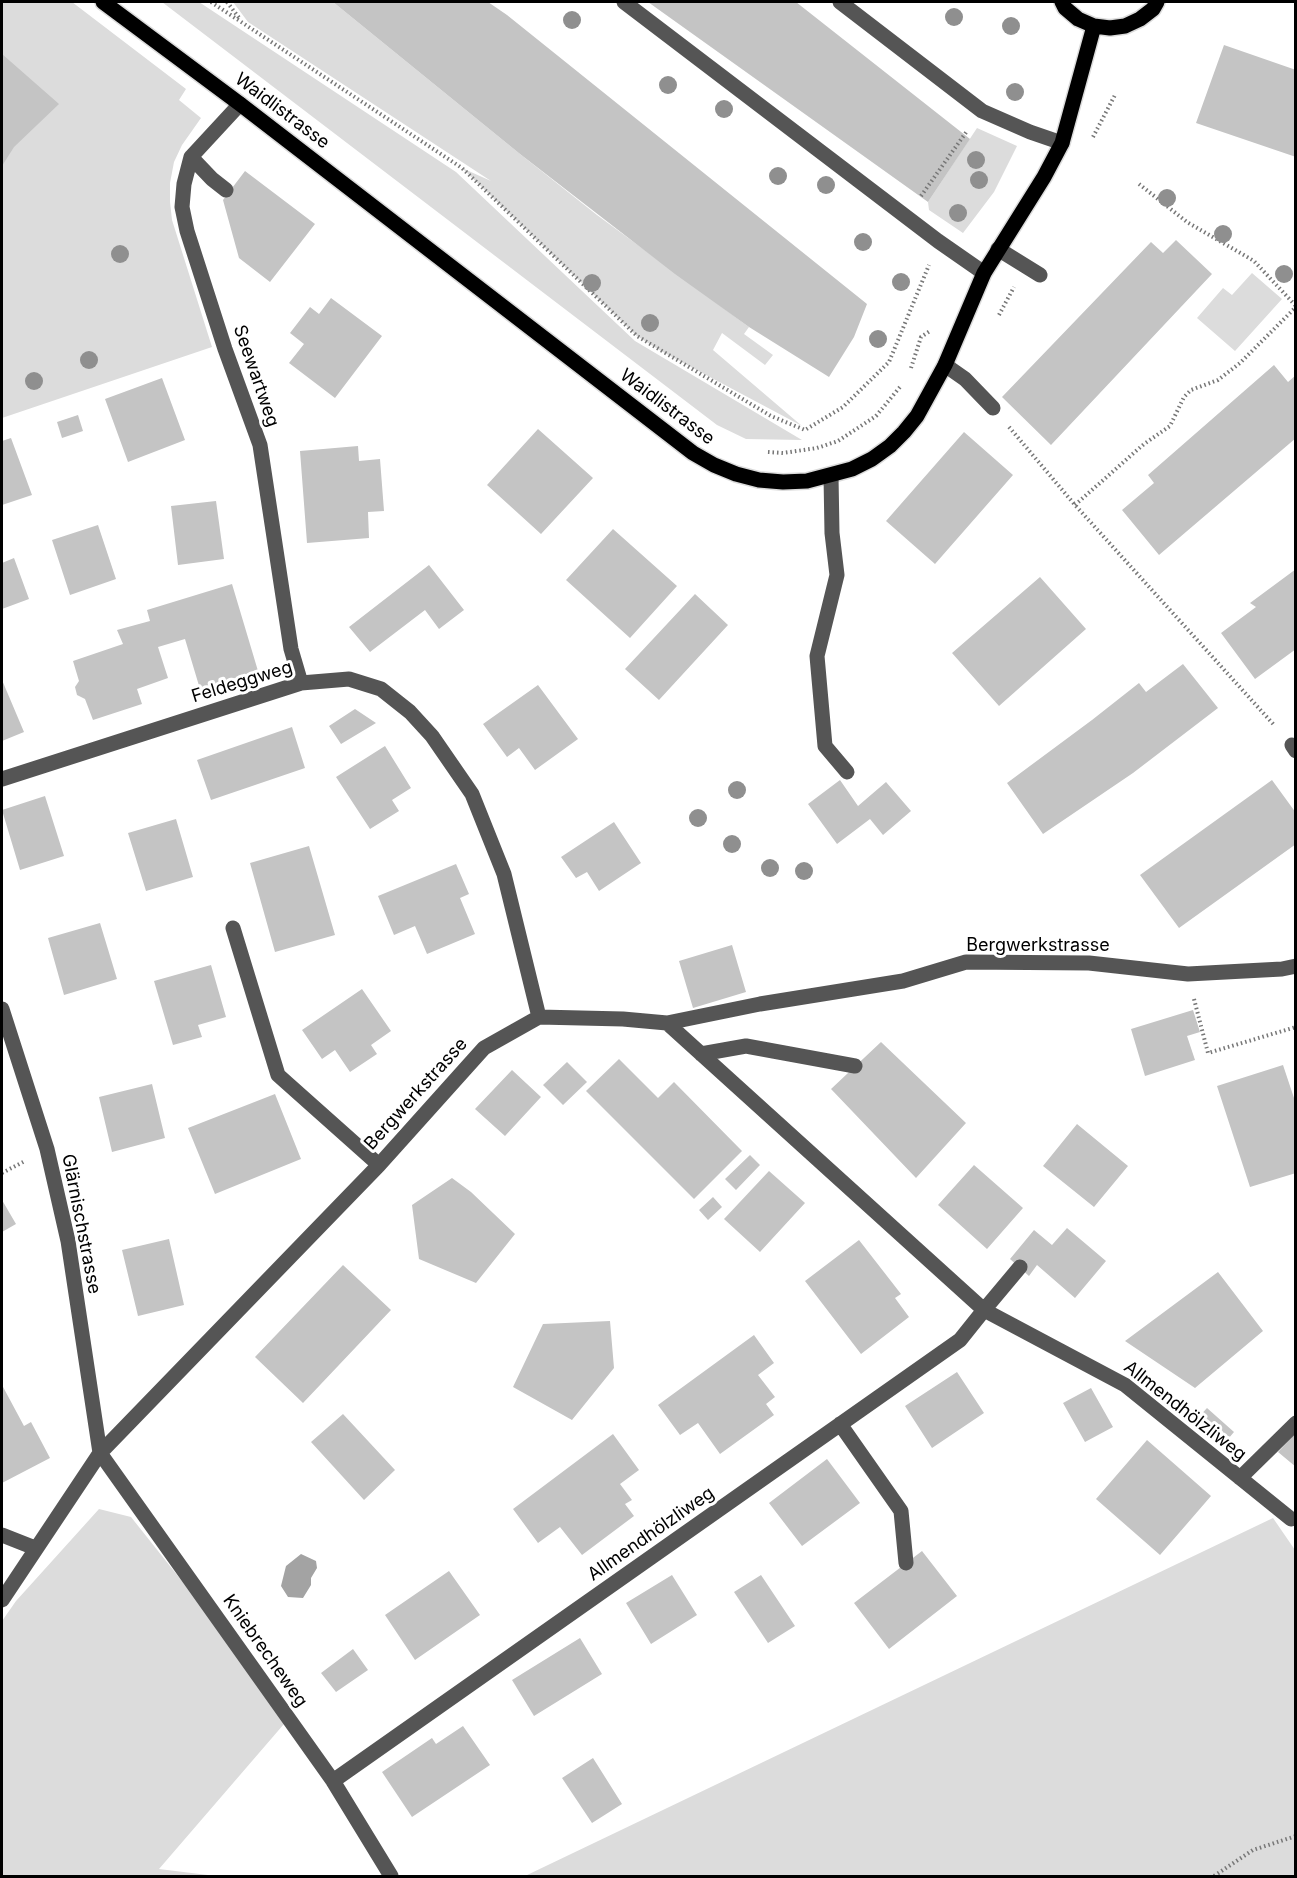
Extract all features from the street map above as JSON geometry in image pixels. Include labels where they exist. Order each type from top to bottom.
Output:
[{"type":"main road","name":"Waidlistrasse","points":[[103,2],[240,104],[693,453],[736,474],[759,480],[783,482],[831,476],[872,459],[904,432],[928,399],[984,273],[1044,177],[1062,143],[1094,26]]},
{"type":"main road","points":[[1062,2],[1065,8],[1078,19],[1094,26],[1110,28],[1125,26],[1140,19],[1153,9],[1157,2]]},
{"type":"street","points":[[624,2],[938,242],[984,273]]},
{"type":"street","points":[[840,2],[982,111],[1062,143]]},
{"type":"street","name":"Seewartweg","points":[[240,104],[191,157],[184,184],[182,207],[225,349],[260,445],[291,649],[301,683]]},
{"type":"street","points":[[191,157],[226,190]]},
{"type":"street","points":[[998,249],[1040,275]]},
{"type":"street","points":[[945,365],[965,380],[993,408]]},
{"type":"street","points":[[831,476],[832,533],[837,575],[818,656],[818,667],[825,746],[847,772]]},
{"type":"street","name":"Feldeggweg","points":[[2,779],[301,683],[349,679],[381,689],[410,712],[432,736],[472,794],[504,874],[539,1017]]},
{"type":"street","points":[[233,928],[278,1075],[379,1165]]},
{"type":"street","name":"Bergwerkstrasse","points":[[2,1600],[100,1453],[379,1165],[484,1048],[539,1017],[623,1019],[667,1023],[760,1004],[903,981],[966,962],[1089,963],[1188,974],[1282,969],[1296,966]]},
{"type":"street","name":"Glärnischstrasse","points":[[2,1009],[47,1149],[68,1241],[100,1453]]},
{"type":"street","name":"Allmendhölzliweg","points":[[667,1023],[984,1310],[1125,1385],[1291,1519]]},
{"type":"street","points":[[701,1054],[747,1046],[855,1066]]},
{"type":"street","points":[[984,1310],[1020,1267]]},
{"type":"street","name":"Allmendhölzliweg","points":[[333,1781],[960,1340],[984,1310]]},
{"type":"street","points":[[1240,1479],[1296,1423]]},
{"type":"street","points":[[840,1424],[901,1511],[906,1563]]},
{"type":"street","name":"Kniebrecheweg","points":[[100,1453],[333,1781],[391,1876]]},
{"type":"street","points":[[2,1535],[35,1548]]},
{"type":"path","points":[[211,2],[462,168],[637,336],[771,416],[805,430],[843,407],[889,362],[938,242]]},
{"type":"path","points":[[227,2],[242,22]]},
{"type":"path","points":[[920,197],[964,136]]},
{"type":"path","points":[[1075,505],[1144,444],[1170,426],[1184,397],[1191,390],[1218,380],[1240,363],[1296,307],[1254,261],[1187,222],[1139,184]]},
{"type":"path","points":[[907,376],[921,337]]},
{"type":"path","points":[[764,452],[783,453],[818,448],[838,441],[876,416],[902,385]]},
{"type":"path","points":[[993,408],[1075,505],[1294,748]]},
{"type":"path","points":[[1188,974],[1208,1053],[1296,1027]]},
{"type":"path","points":[[1214,1876],[1253,1850],[1296,1836]]},
{"type":"shaded area","points":[[2,2],[72,2],[186,89],[179,100],[201,118],[182,145],[174,162],[170,183],[170,202],[172,220],[212,347],[2,418]]},
{"type":"shaded area","points":[[162,2],[199,2],[456,172],[635,341],[802,440],[746,439],[717,425]]},
{"type":"shaded area","points":[[233,2],[333,2],[597,215],[749,327],[744,334],[773,355],[765,365],[722,333],[713,350],[802,426],[637,336],[462,168],[491,181],[248,22]]},
{"type":"shaded area","points":[[977,128],[1017,146],[994,192],[963,233],[929,210],[928,202]]},
{"type":"shaded area","points":[[1252,273],[1282,299],[1235,351],[1197,318],[1223,288],[1232,295]]},
{"type":"shaded area","points":[[99,1509],[131,1517],[290,1717],[159,1869],[216,1876],[2,1876],[2,1621],[16,1601]]},
{"type":"shaded area","points":[[1273,1518],[1295,1550],[1295,1876],[525,1876]]},
{"type":"shaded area","points":[[301,1554],[316,1561],[317,1568],[303,1598],[288,1597],[281,1586],[286,1566]]},
{"type":"building","points":[[333,2],[488,2],[507,15],[867,304],[854,337],[829,377],[749,327],[675,274],[520,154]]},
{"type":"building","points":[[648,2],[796,2],[970,139],[928,202]]},
{"type":"building","points":[[1224,45],[1296,70],[1296,157],[1196,123]]},
{"type":"building","points":[[2,54],[59,104],[14,147],[2,166]]},
{"type":"building","points":[[245,171],[315,224],[270,282],[239,258],[223,200]]},
{"type":"building","points":[[1176,240],[1212,274],[1051,445],[1002,397],[1151,242],[1163,253]]},
{"type":"building","points":[[331,298],[382,336],[335,398],[289,363],[304,344],[290,333],[310,307],[319,314]]},
{"type":"building","points":[[1274,365],[1288,382],[1296,375],[1296,438],[1159,555],[1122,510],[1154,483],[1148,475]]},
{"type":"building","points":[[162,378],[185,440],[128,462],[105,399]]},
{"type":"building","points":[[78,415],[83,431],[62,438],[57,422]]},
{"type":"building","points":[[538,429],[593,478],[541,534],[487,485]]},
{"type":"building","points":[[964,432],[1013,475],[935,564],[886,521]]},
{"type":"building","points":[[11,438],[32,495],[2,505],[2,441]]},
{"type":"building","points":[[358,446],[359,461],[380,459],[384,511],[368,512],[369,538],[307,543],[300,451]]},
{"type":"building","points":[[216,501],[224,559],[178,565],[171,506]]},
{"type":"building","points":[[98,525],[116,579],[70,595],[52,540]]},
{"type":"building","points":[[613,529],[677,586],[630,638],[566,580]]},
{"type":"building","points":[[14,558],[29,599],[2,609],[2,563]]},
{"type":"building","points":[[429,565],[464,610],[439,629],[425,610],[370,652],[349,627]]},
{"type":"building","points":[[1296,569],[1296,649],[1255,679],[1221,633],[1256,607],[1250,603]]},
{"type":"building","points":[[1040,577],[1086,629],[999,706],[952,653]]},
{"type":"building","points":[[232,584],[258,671],[200,689],[185,639],[158,647],[168,678],[137,689],[142,704],[93,720],[85,699],[77,695],[75,687],[79,681],[73,661],[123,644],[117,630],[150,621],[147,610]]},
{"type":"building","points":[[695,594],[728,625],[659,700],[625,669]]},
{"type":"building","points":[[1183,664],[1218,708],[1133,773],[1043,834],[1007,783],[1139,683],[1146,692]]},
{"type":"building","points":[[2,680],[24,732],[2,741]]},
{"type":"building","points":[[538,685],[578,739],[535,770],[519,748],[507,757],[483,724]]},
{"type":"building","points":[[355,709],[376,723],[341,744],[329,726]]},
{"type":"building","points":[[292,727],[305,768],[211,800],[197,760]]},
{"type":"building","points":[[385,746],[411,788],[392,800],[399,811],[370,829],[336,777]]},
{"type":"building","points":[[840,780],[858,806],[886,782],[911,811],[883,835],[870,819],[837,844],[808,804]]},
{"type":"building","points":[[1272,780],[1296,813],[1296,844],[1179,928],[1140,875]]},
{"type":"building","points":[[45,796],[64,856],[20,870],[2,810]]},
{"type":"building","points":[[176,819],[193,877],[146,891],[128,833]]},
{"type":"building","points":[[614,822],[641,863],[599,891],[587,872],[576,878],[561,857]]},
{"type":"building","points":[[309,846],[335,935],[275,952],[250,863]]},
{"type":"building","points":[[456,864],[469,894],[460,898],[475,934],[427,954],[415,926],[394,935],[378,896]]},
{"type":"building","points":[[100,923],[117,979],[64,995],[48,938]]},
{"type":"building","points":[[732,945],[746,992],[693,1008],[679,961]]},
{"type":"building","points":[[211,965],[226,1017],[198,1025],[202,1037],[173,1045],[154,981]]},
{"type":"building","points":[[362,989],[391,1031],[371,1045],[377,1054],[350,1072],[335,1050],[322,1059],[302,1030]]},
{"type":"building","points":[[1193,1010],[1200,1032],[1187,1036],[1195,1060],[1145,1076],[1131,1029]]},
{"type":"building","points":[[881,1042],[966,1123],[916,1178],[831,1089]]},
{"type":"building","points":[[619,1059],[658,1098],[674,1082],[742,1151],[694,1199],[586,1091]]},
{"type":"building","points":[[567,1062],[587,1082],[563,1105],[543,1085]]},
{"type":"building","points":[[1283,1065],[1296,1104],[1296,1173],[1250,1187],[1217,1086]]},
{"type":"building","points":[[512,1070],[541,1097],[505,1136],[475,1109]]},
{"type":"building","points":[[152,1084],[165,1138],[112,1152],[99,1097]]},
{"type":"building","points":[[275,1094],[301,1159],[215,1194],[188,1128]]},
{"type":"building","points":[[1077,1124],[1128,1166],[1094,1207],[1043,1166]]},
{"type":"building","points":[[750,1155],[760,1165],[736,1190],[725,1179]]},
{"type":"building","points":[[974,1165],[1023,1208],[987,1249],[938,1205]]},
{"type":"building","points":[[769,1171],[805,1203],[760,1252],[724,1219]]},
{"type":"building","points":[[452,1178],[471,1192],[515,1234],[476,1283],[419,1259],[412,1205]]},
{"type":"building","points":[[713,1197],[722,1207],[708,1220],[699,1210]]},
{"type":"building","points":[[2,1200],[16,1224],[2,1232]]},
{"type":"building","points":[[1067,1228],[1106,1261],[1075,1298],[1037,1265],[1029,1276],[1010,1259],[1034,1230],[1052,1245]]},
{"type":"building","points":[[169,1239],[184,1305],[138,1316],[122,1250]]},
{"type":"building","points":[[859,1240],[901,1294],[895,1298],[909,1317],[861,1354],[805,1281]]},
{"type":"building","points":[[343,1265],[391,1310],[303,1403],[255,1357]]},
{"type":"building","points":[[1218,1272],[1263,1331],[1195,1388],[1125,1341]]},
{"type":"building","points":[[610,1321],[614,1368],[572,1420],[513,1387],[543,1324]]},
{"type":"building","points":[[754,1335],[774,1363],[758,1375],[775,1397],[766,1404],[774,1415],[720,1454],[698,1423],[680,1435],[658,1405]]},
{"type":"building","points":[[957,1372],[984,1413],[932,1448],[905,1406]]},
{"type":"building","points":[[2,1385],[24,1426],[31,1422],[50,1458],[2,1483]]},
{"type":"building","points":[[1091,1388],[1113,1427],[1085,1442],[1063,1403]]},
{"type":"building","points":[[1207,1408],[1234,1432],[1223,1445],[1195,1421]]},
{"type":"building","points":[[343,1414],[395,1470],[364,1500],[311,1442]]},
{"type":"building","points":[[1296,1433],[1296,1467],[1278,1452]]},
{"type":"building","points":[[613,1434],[639,1470],[620,1484],[632,1500],[625,1504],[634,1516],[582,1555],[560,1527],[538,1543],[513,1509]]},
{"type":"building","points":[[1147,1440],[1211,1496],[1160,1555],[1096,1499]]},
{"type":"building","points":[[827,1459],[860,1503],[802,1546],[769,1503]]},
{"type":"building","points":[[922,1551],[957,1596],[889,1649],[854,1603]]},
{"type":"building","points":[[449,1571],[480,1615],[415,1660],[385,1615]]},
{"type":"building","points":[[672,1575],[697,1615],[651,1644],[626,1603]]},
{"type":"building","points":[[761,1575],[795,1626],[768,1643],[734,1592]]},
{"type":"building","points":[[580,1638],[602,1674],[534,1716],[512,1680]]},
{"type":"building","points":[[353,1649],[368,1670],[336,1692],[321,1673]]},
{"type":"building","points":[[463,1726],[490,1765],[412,1817],[382,1772],[432,1738],[436,1744]]},
{"type":"building","points":[[593,1758],[622,1804],[592,1823],[562,1778]]}]
